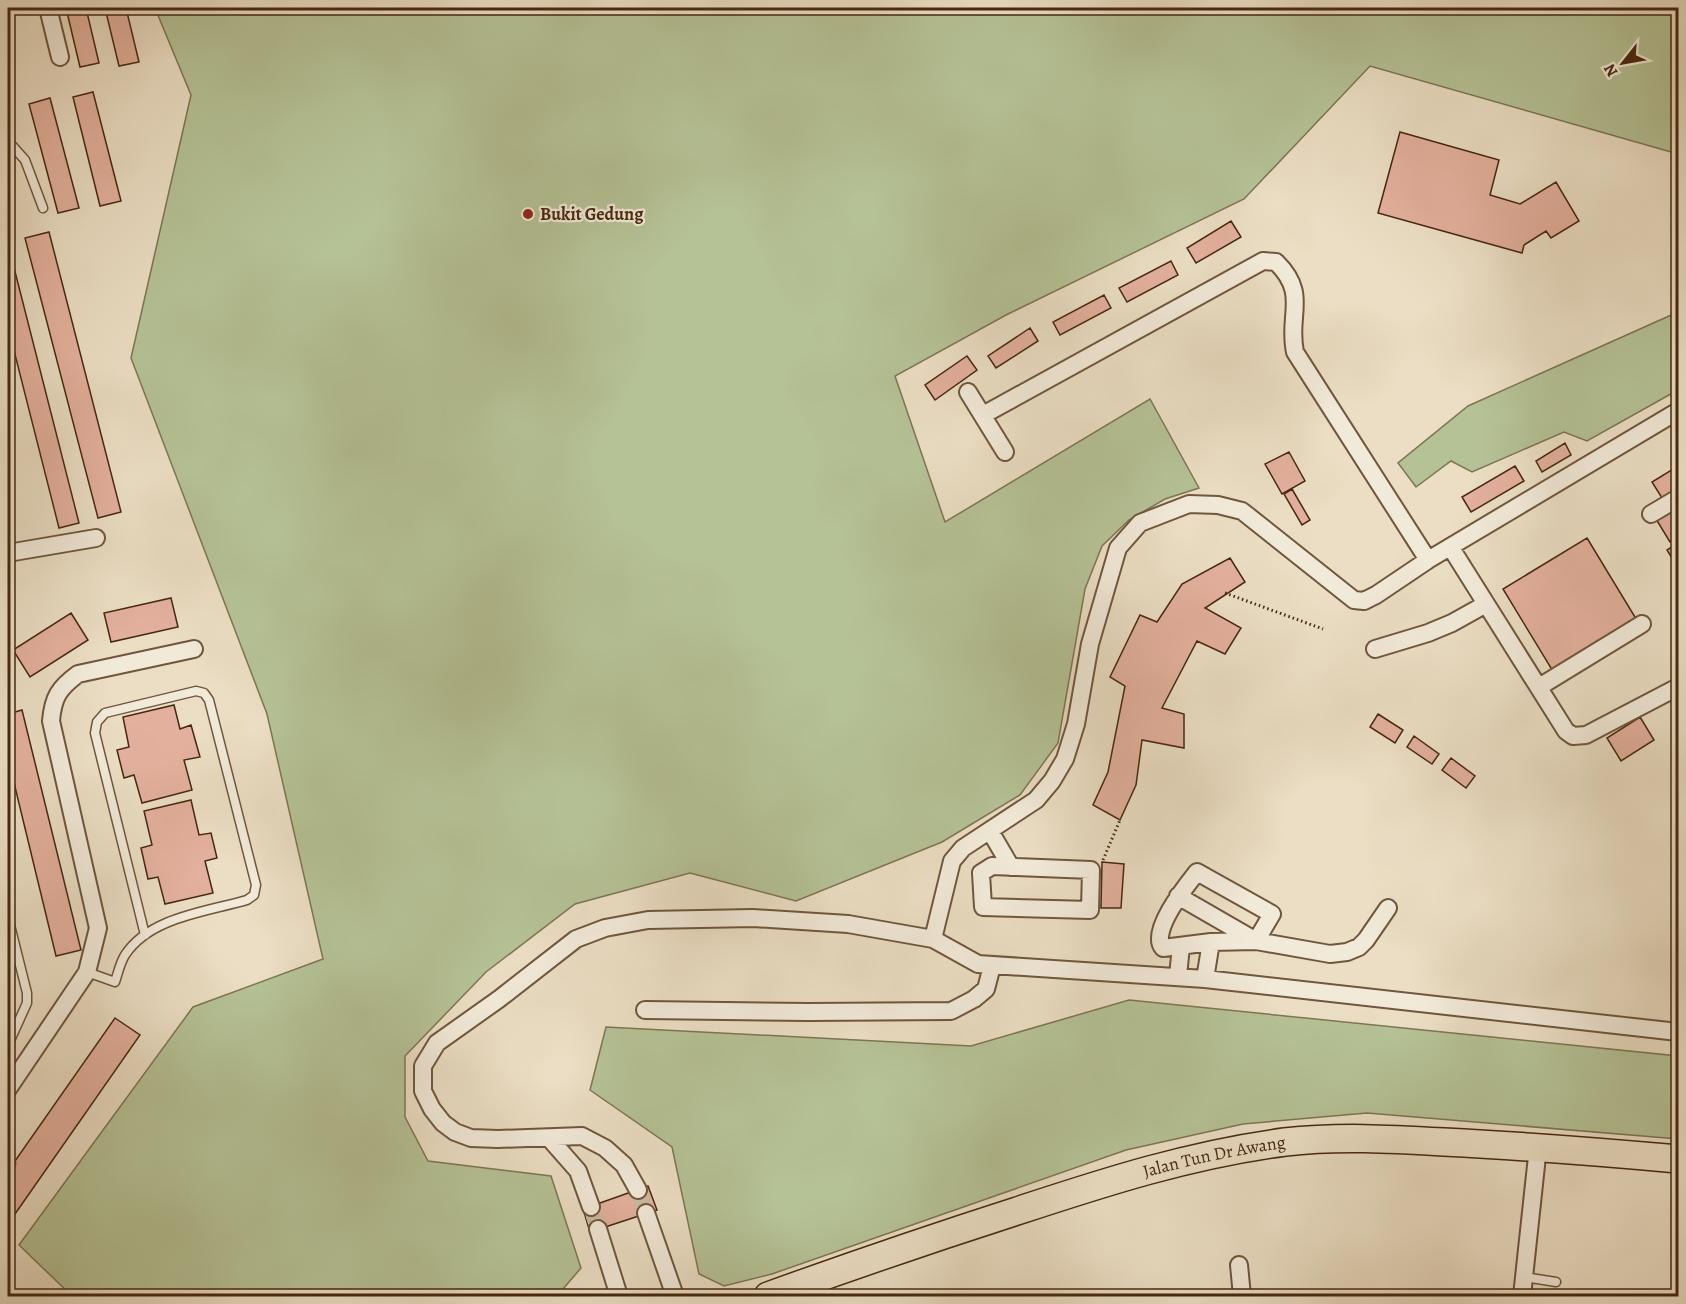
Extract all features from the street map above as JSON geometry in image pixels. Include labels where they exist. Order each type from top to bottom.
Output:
[{"type":"main road","name":"Jalan Tun Dr Awang","points":[[768,1296],[899,1249],[1127,1175],[1221,1152],[1286,1142],[1332,1138],[1538,1147],[1678,1159]]},
{"type":"street","points":[[48,8],[60,57]]},
{"type":"street","points":[[983,415],[1263,261],[1276,262],[1285,271],[1295,290],[1296,304],[1292,336],[1295,352],[1428,560]]},
{"type":"street","points":[[968,392],[1005,452]]},
{"type":"street","points":[[933,939],[952,861],[963,848],[1036,800],[1052,781],[1065,759],[1076,723],[1090,644],[1118,548],[1140,523],[1189,504],[1218,505],[1242,511],[1354,600],[1364,602],[1428,560],[1678,411]]},
{"type":"street","points":[[1651,514],[1678,498]]},
{"type":"street","points":[[8,553],[96,538]]},
{"type":"street","points":[[1450,548],[1566,731],[1573,736],[1579,737],[1678,687]]},
{"type":"street","points":[[1375,649],[1428,633],[1486,604]]},
{"type":"street","points":[[1539,687],[1642,624]]},
{"type":"street","points":[[8,1089],[87,972],[98,928],[51,721],[52,705],[57,693],[66,682],[78,674],[194,650]]},
{"type":"street","points":[[990,831],[1011,867]]},
{"type":"street","points":[[992,866],[1011,867],[1091,870],[1090,910],[983,907],[981,873],[992,866]]},
{"type":"street","points":[[1256,941],[1272,914],[1197,872],[1178,896],[1158,938],[1163,948],[1210,942],[1256,941],[1330,954],[1347,952],[1359,947],[1366,940],[1388,908]]},
{"type":"street","points":[[1178,896],[1256,941]]},
{"type":"street","points":[[638,1190],[624,1165],[605,1148],[582,1136],[471,1138],[455,1132],[443,1123],[432,1109],[423,1091],[423,1066],[437,1043],[499,999],[576,939],[605,928],[648,920],[753,918],[848,924],[933,939],[978,964],[992,966],[1178,976],[1678,1032]]},
{"type":"street","points":[[1205,979],[1210,942]]},
{"type":"street","points":[[1178,976],[1181,946]]},
{"type":"street","points":[[645,1010],[951,1011],[974,999],[986,989],[992,966]]},
{"type":"street","points":[[549,1138],[578,1171],[591,1207]]},
{"type":"street","points":[[1522,1296],[1538,1147]]},
{"type":"street","points":[[646,1213],[675,1296]]},
{"type":"street","points":[[598,1229],[619,1296]]},
{"type":"street","points":[[1239,1265],[1242,1296]]},
{"type":"lane","points":[[8,142],[25,160],[43,208]]},
{"type":"lane","points":[[87,972],[115,982],[124,957],[145,935],[168,922],[247,900],[254,895],[256,885],[209,700],[204,693],[196,691],[105,712],[97,722],[95,733],[145,935]]},
{"type":"lane","points":[[8,917],[27,993],[27,1003],[8,1045]]},
{"type":"lane","points":[[1524,1277],[1556,1282]]},
{"type":"path","points":[[1225,593],[1323,628]]},
{"type":"path","points":[[1102,862],[1120,820]]},
{"type":"green space","points":[[155,8],[1678,8],[1678,154],[1370,66],[1244,199],[1006,315],[895,376],[945,522],[1150,399],[1199,488],[1165,499],[1129,520],[1102,546],[1085,589],[1058,743],[1020,795],[942,842],[796,901],[690,873],[575,904],[486,972],[405,1056],[405,1117],[428,1161],[551,1176],[581,1268],[557,1296],[72,1296],[19,1245],[193,1007],[323,959],[267,714],[131,358],[191,95]]},
{"type":"green space","points":[[1678,312],[1678,390],[1587,441],[1564,432],[1472,472],[1451,461],[1416,487],[1398,463],[1468,406]]},
{"type":"green space","points":[[1129,1000],[1678,1056],[1678,1139],[1367,1113],[1243,1124],[1126,1150],[772,1274],[724,1286],[699,1274],[672,1147],[590,1090],[606,1027],[971,1046]]},
{"type":"building","points":[[66,8],[86,8],[99,63],[80,67]]},
{"type":"building","points":[[105,8],[126,8],[139,62],[119,66]]},
{"type":"building","points":[[93,92],[121,201],[100,206],[73,97]]},
{"type":"building","points":[[50,98],[79,208],[58,213],[29,104]]},
{"type":"building","points":[[1400,132],[1499,160],[1490,195],[1520,204],[1556,182],[1579,221],[1551,238],[1546,231],[1524,245],[1522,253],[1378,213]]},
{"type":"building","points":[[1231,221],[1241,237],[1196,263],[1187,248]]},
{"type":"building","points":[[49,232],[121,512],[98,518],[25,238]]},
{"type":"building","points":[[8,244],[79,523],[59,528],[8,327]]},
{"type":"building","points":[[1171,261],[1178,275],[1127,302],[1119,288]]},
{"type":"building","points":[[1104,295],[1111,308],[1060,335],[1053,322]]},
{"type":"building","points":[[1030,328],[1038,341],[996,368],[988,356]]},
{"type":"building","points":[[967,356],[977,370],[935,400],[925,385]]},
{"type":"building","points":[[1565,443],[1571,455],[1542,472],[1536,461]]},
{"type":"building","points":[[1289,452],[1305,481],[1282,494],[1265,464]]},
{"type":"building","points":[[1515,466],[1524,481],[1471,512],[1462,497]]},
{"type":"building","points":[[1678,466],[1678,488],[1662,498],[1652,482]]},
{"type":"building","points":[[1292,489],[1310,520],[1302,525],[1284,494]]},
{"type":"building","points":[[1678,506],[1678,537],[1670,542],[1656,519]]},
{"type":"building","points":[[1587,538],[1638,622],[1554,673],[1503,589]]},
{"type":"building","points":[[1678,543],[1678,568],[1667,550]]},
{"type":"building","points":[[1230,558],[1245,582],[1205,608],[1241,628],[1225,654],[1197,641],[1162,708],[1184,714],[1184,748],[1142,740],[1136,785],[1120,820],[1093,805],[1108,772],[1125,686],[1110,677],[1140,615],[1157,622],[1182,584]]},
{"type":"building","points":[[171,598],[178,627],[111,642],[104,613]]},
{"type":"building","points":[[71,613],[88,640],[30,677],[13,650]]},
{"type":"building","points":[[174,705],[180,729],[191,725],[200,757],[184,760],[192,790],[142,803],[134,775],[124,778],[117,750],[129,747],[123,717]]},
{"type":"building","points":[[22,710],[81,950],[56,956],[8,758],[8,714]]},
{"type":"building","points":[[1378,714],[1403,730],[1395,743],[1370,727]]},
{"type":"building","points":[[1640,717],[1654,740],[1621,761],[1607,738]]},
{"type":"building","points":[[1414,736],[1439,754],[1432,764],[1407,747]]},
{"type":"building","points":[[1451,758],[1475,776],[1466,788],[1442,770]]},
{"type":"building","points":[[191,800],[199,835],[211,833],[217,858],[205,861],[213,893],[165,904],[158,877],[148,879],[141,848],[152,845],[144,811]]},
{"type":"building","points":[[1102,862],[1124,864],[1121,908],[1101,908]]},
{"type":"building","points":[[115,1018],[140,1035],[8,1224],[8,1171]]},
{"type":"building","points":[[648,1186],[657,1210],[590,1232],[583,1209]]},
{"type":"tunnel","points":[[638,1190],[646,1213]]},
{"type":"tunnel","points":[[591,1207],[598,1229]]},
{"type":"place","name":"Bukit Gedung","points":[[528,214]]}]
